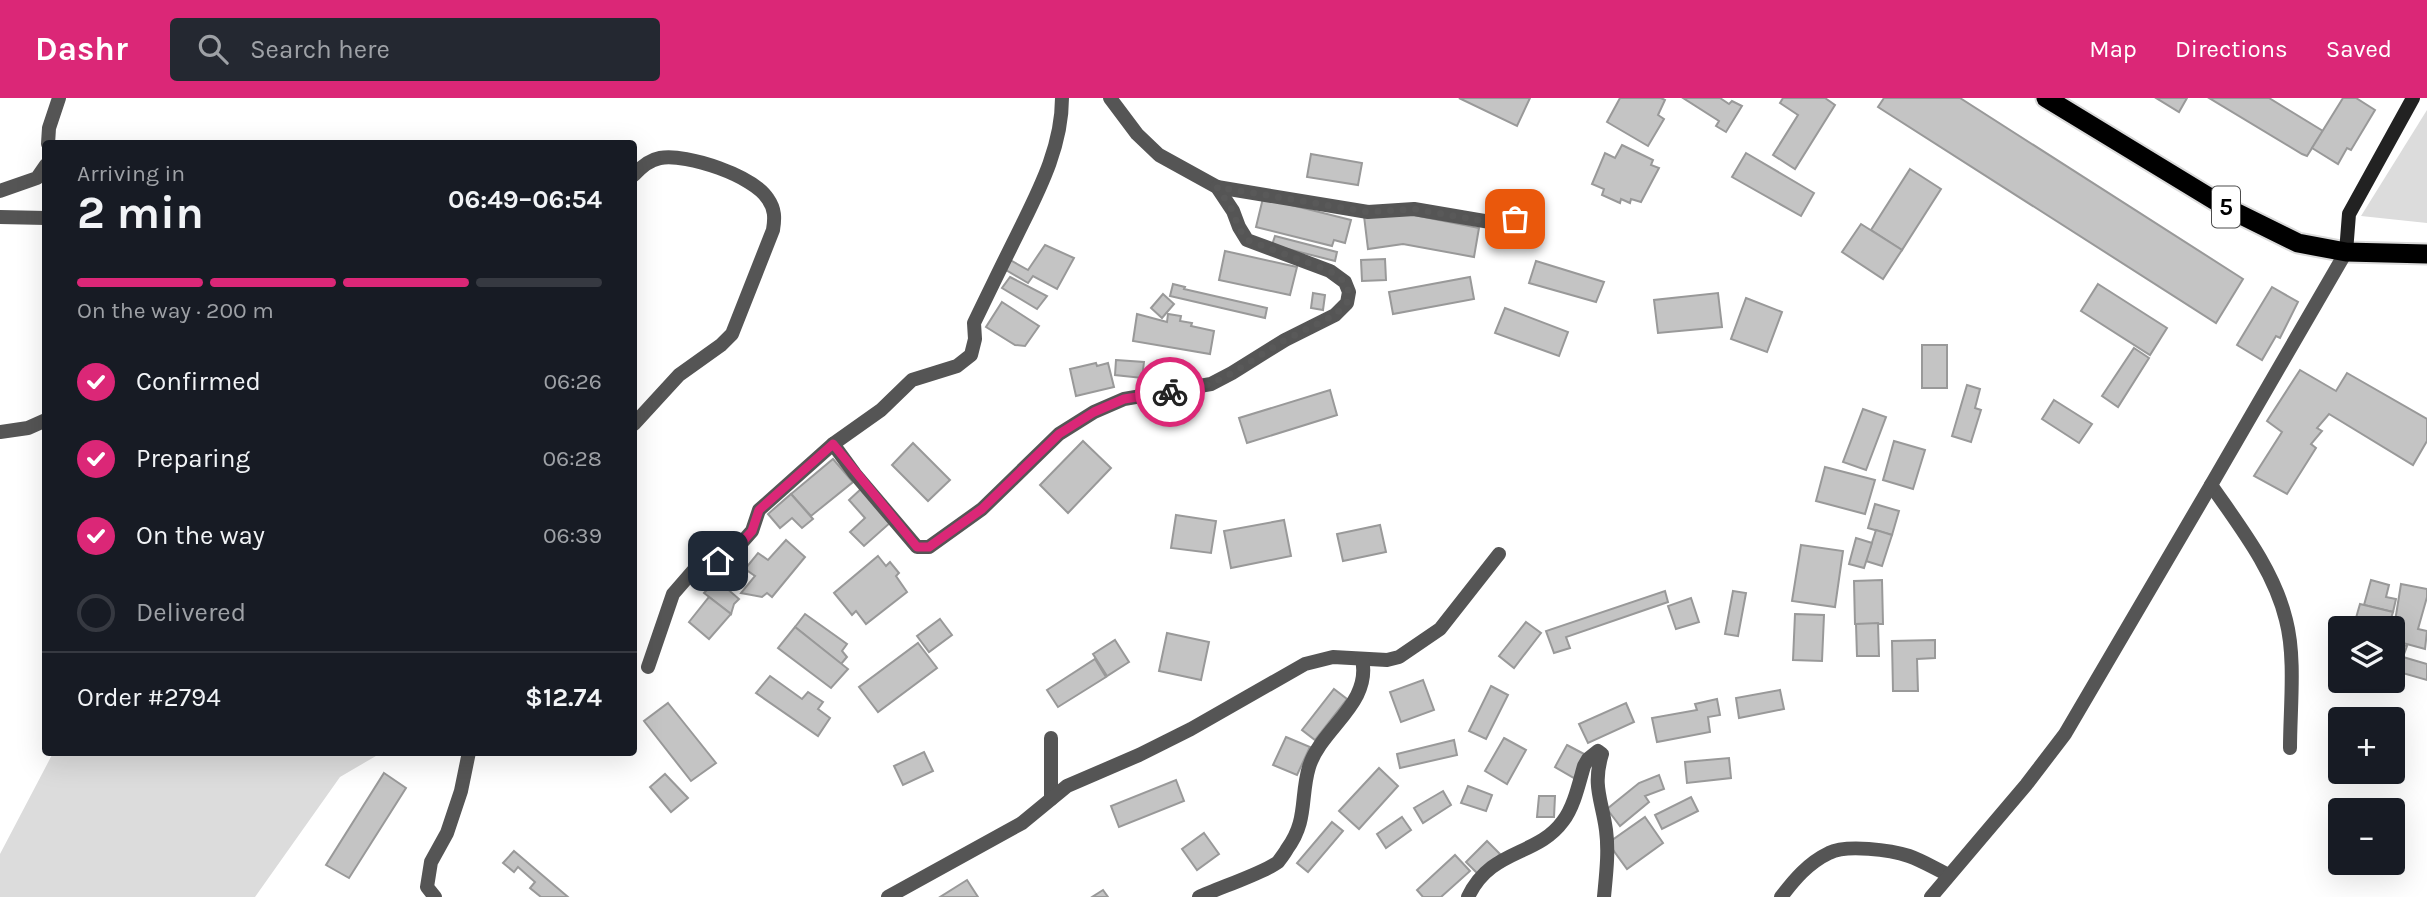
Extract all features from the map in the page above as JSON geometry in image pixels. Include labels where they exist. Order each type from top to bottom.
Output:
[{"type":"highway","name":"5","points":[[2046,98],[2227,208],[2298,243],[2346,251],[2427,254]]},
{"type":"main road","points":[[2346,251],[2349,214],[2413,98]]},
{"type":"street","points":[[48,140],[49,128],[59,98]]},
{"type":"street","points":[[648,667],[673,594],[693,571],[718,561],[736,549],[752,531],[759,510],[833,444],[881,410],[912,380],[957,366],[971,355],[975,339],[974,323],[1042,184],[1056,145],[1062,98]]},
{"type":"street","points":[[1110,98],[1137,134],[1159,155],[1217,187],[1368,212],[1414,209],[1496,223],[1534,216]]},
{"type":"street","points":[[637,172],[649,162],[661,158],[699,162],[734,174],[758,187],[768,199],[775,216],[773,230],[732,334],[679,375],[637,421]]},
{"type":"street","points":[[0,191],[37,178],[42,171]]},
{"type":"street","points":[[833,444],[917,547],[929,547],[982,509],[1059,434],[1094,412],[1124,399],[1211,384],[1285,340],[1335,315],[1347,303],[1349,292],[1345,282],[1330,271],[1247,240],[1238,227],[1233,211],[1217,187]]},
{"type":"street","points":[[0,217],[42,218]]},
{"type":"street","points":[[1931,897],[2065,734],[2346,251]]},
{"type":"street","points":[[0,432],[28,428],[42,422]]},
{"type":"street","points":[[2211,485],[2272,579],[2286,620],[2290,647],[2290,748]]},
{"type":"street","points":[[888,897],[1023,823],[1067,786],[1180,734],[1305,664],[1333,657],[1387,660],[1399,657],[1440,629],[1499,554]]},
{"type":"street","points":[[1199,897],[1278,862],[1298,834],[1304,810],[1309,765],[1357,698],[1365,670],[1362,659]]},
{"type":"street","points":[[1051,738],[1051,799]]},
{"type":"street","points":[[1468,897],[1482,875],[1505,856],[1537,843],[1553,833],[1565,820],[1587,759],[1598,751],[1602,754],[1596,786],[1606,831],[1604,897]]},
{"type":"street","points":[[435,897],[427,887],[431,862],[447,833],[461,791],[468,756]]},
{"type":"street","points":[[1781,897],[1814,862],[1831,851],[1850,848],[1908,855],[1949,875]]},
{"type":"shaded area","points":[[2427,110],[2427,223],[2361,216]]},
{"type":"shaded area","points":[[51,756],[376,756],[340,777],[255,897],[0,897],[0,854]]},
{"type":"building","points":[[1459,98],[1530,98],[1517,126]]},
{"type":"building","points":[[1620,98],[1665,100],[1658,115],[1664,119],[1648,146],[1607,122]]},
{"type":"building","points":[[1683,98],[1720,98],[1729,104],[1732,101],[1742,106],[1726,132],[1716,126],[1719,121]]},
{"type":"building","points":[[1783,98],[1825,98],[1835,105],[1795,169],[1773,155],[1798,115],[1780,103]]},
{"type":"building","points":[[1884,98],[1960,98],[2243,279],[2216,323],[1878,107]]},
{"type":"building","points":[[2156,98],[2187,98],[2179,112]]},
{"type":"building","points":[[2209,98],[2269,98],[2323,131],[2307,156]]},
{"type":"building","points":[[2343,98],[2356,98],[2375,110],[2351,150],[2347,148],[2338,164],[2312,148]]},
{"type":"building","points":[[1622,145],[1653,160],[1651,165],[1659,168],[1641,202],[1631,199],[1630,203],[1621,199],[1620,203],[1602,195],[1604,189],[1592,184],[1605,153],[1615,158]]},
{"type":"building","points":[[1746,153],[1814,193],[1801,216],[1732,177]]},
{"type":"building","points":[[1311,154],[1362,163],[1358,185],[1307,177]]},
{"type":"building","points":[[1910,169],[1941,189],[1902,250],[1871,230]]},
{"type":"building","points":[[1263,198],[1351,220],[1345,243],[1334,240],[1332,246],[1256,227]]},
{"type":"building","points":[[1399,212],[1479,228],[1474,257],[1403,244],[1368,249],[1364,216]]},
{"type":"building","points":[[1861,224],[1902,250],[1883,279],[1842,252]]},
{"type":"building","points":[[1275,236],[1337,252],[1335,261],[1272,245]]},
{"type":"building","points":[[1045,245],[1074,258],[1057,289],[1033,276],[1028,283],[1006,270],[1010,260],[1028,270]]},
{"type":"building","points":[[1225,251],[1297,267],[1290,295],[1219,280]]},
{"type":"building","points":[[1385,259],[1386,280],[1362,281],[1361,260]]},
{"type":"building","points":[[1536,261],[1604,282],[1596,302],[1529,283]]},
{"type":"building","points":[[1010,277],[1047,296],[1037,309],[1002,288]]},
{"type":"building","points":[[1470,277],[1474,299],[1393,314],[1389,292]]},
{"type":"building","points":[[1173,284],[1185,287],[1184,289],[1267,308],[1265,318],[1170,296]]},
{"type":"building","points":[[2098,284],[2167,328],[2150,355],[2081,311]]},
{"type":"building","points":[[2272,287],[2298,302],[2280,338],[2276,336],[2262,360],[2237,345]]},
{"type":"building","points":[[1313,293],[1325,295],[1323,310],[1311,308]]},
{"type":"building","points":[[1718,293],[1722,327],[1658,333],[1654,300]]},
{"type":"building","points":[[1163,294],[1174,304],[1162,318],[1151,308]]},
{"type":"building","points":[[1746,298],[1782,312],[1767,352],[1731,339]]},
{"type":"building","points":[[1002,302],[1039,326],[1025,346],[1015,345],[986,327]]},
{"type":"building","points":[[1505,308],[1568,332],[1559,356],[1495,333]]},
{"type":"building","points":[[1137,314],[1167,322],[1168,314],[1181,316],[1180,321],[1192,323],[1191,326],[1214,331],[1210,354],[1133,341]]},
{"type":"building","points":[[1922,345],[1947,345],[1947,388],[1922,388]]},
{"type":"building","points":[[2134,348],[2149,358],[2118,407],[2102,396]]},
{"type":"building","points":[[1116,360],[1144,362],[1142,378],[1115,375]]},
{"type":"building","points":[[1096,363],[1097,366],[1108,363],[1114,387],[1076,396],[1070,369]]},
{"type":"building","points":[[2300,370],[2336,391],[2347,373],[2427,419],[2427,441],[2413,465],[2329,414],[2317,428],[2322,431],[2311,444],[2316,448],[2287,494],[2254,476],[2282,432],[2267,421]]},
{"type":"building","points":[[1967,385],[1980,389],[1975,408],[1981,410],[1971,442],[1952,436]]},
{"type":"building","points":[[1330,390],[1337,415],[1247,443],[1239,418]]},
{"type":"building","points":[[2054,400],[2092,424],[2079,443],[2042,419]]},
{"type":"building","points":[[1863,409],[1886,417],[1866,470],[1843,462]]},
{"type":"building","points":[[1083,441],[1111,468],[1068,513],[1040,485]]},
{"type":"building","points":[[1894,441],[1925,450],[1913,489],[1883,480]]},
{"type":"building","points":[[913,443],[950,480],[928,501],[892,465]]},
{"type":"building","points":[[833,459],[853,482],[811,516],[791,494]]},
{"type":"building","points":[[1825,467],[1875,480],[1865,514],[1816,501]]},
{"type":"building","points":[[862,488],[891,522],[864,546],[850,532],[865,518],[849,500]]},
{"type":"building","points":[[791,494],[813,519],[802,528],[792,518],[780,528],[768,514]]},
{"type":"building","points":[[1875,504],[1899,511],[1892,535],[1868,528]]},
{"type":"building","points":[[1176,515],[1216,521],[1211,553],[1171,548]]},
{"type":"building","points":[[1284,520],[1291,556],[1231,568],[1224,531]]},
{"type":"building","points":[[1380,525],[1386,552],[1343,561],[1337,534]]},
{"type":"building","points":[[1876,530],[1892,535],[1882,566],[1866,561]]},
{"type":"building","points":[[1856,538],[1872,543],[1864,568],[1849,564]]},
{"type":"building","points":[[786,540],[805,557],[772,597],[767,593],[762,597],[741,593],[755,576],[745,569],[758,553],[768,560]]},
{"type":"building","points":[[1801,545],[1843,551],[1835,607],[1792,601]]},
{"type":"building","points":[[878,556],[886,566],[890,562],[899,573],[896,576],[907,592],[866,624],[856,611],[852,615],[834,593]]},
{"type":"building","points":[[717,580],[739,599],[731,614],[704,593]]},
{"type":"building","points":[[1882,580],[1883,624],[1855,624],[1854,581]]},
{"type":"building","points":[[2371,580],[2389,585],[2386,597],[2396,599],[2393,612],[2364,605]]},
{"type":"building","points":[[2401,584],[2427,589],[2418,629],[2427,631],[2425,649],[2405,644],[2405,616],[2396,616]]},
{"type":"building","points":[[1665,591],[1668,602],[1566,637],[1570,648],[1554,653],[1546,631]]},
{"type":"building","points":[[1733,591],[1746,593],[1738,636],[1725,634]]},
{"type":"building","points":[[709,597],[731,614],[709,639],[689,622]]},
{"type":"building","points":[[1691,598],[1699,622],[1676,629],[1668,606]]},
{"type":"building","points":[[2360,604],[2393,612],[2392,616],[2357,616]]},
{"type":"building","points":[[805,614],[847,644],[842,651],[847,657],[841,664],[795,627]]},
{"type":"building","points":[[1795,614],[1824,615],[1822,661],[1793,660]]},
{"type":"building","points":[[940,619],[952,635],[929,652],[917,636]]},
{"type":"building","points":[[1526,622],[1541,633],[1514,668],[1499,656]]},
{"type":"building","points":[[1878,623],[1879,656],[1857,656],[1856,624]]},
{"type":"building","points":[[795,627],[848,669],[831,688],[778,648]]},
{"type":"building","points":[[1167,633],[1209,642],[1201,680],[1159,671]]},
{"type":"building","points":[[1115,640],[1129,662],[1107,676],[1093,654]]},
{"type":"building","points":[[1935,640],[1935,658],[1917,659],[1918,691],[1893,691],[1892,641]]},
{"type":"building","points":[[918,643],[937,668],[878,712],[859,687]]},
{"type":"building","points":[[2405,658],[2427,664],[2427,680],[2405,674]]},
{"type":"building","points":[[1095,659],[1106,677],[1058,707],[1047,690]]},
{"type":"building","points":[[770,676],[802,699],[808,692],[823,702],[818,709],[830,718],[818,736],[756,693]]},
{"type":"building","points":[[1423,680],[1434,710],[1401,722],[1390,692]]},
{"type":"building","points":[[1491,686],[1508,695],[1486,739],[1469,731]]},
{"type":"building","points":[[1334,689],[1347,699],[1315,740],[1302,730]]},
{"type":"building","points":[[1780,690],[1784,709],[1739,718],[1736,698]]},
{"type":"building","points":[[1717,699],[1720,715],[1708,717],[1710,732],[1657,742],[1652,718],[1697,710],[1695,704]]},
{"type":"building","points":[[668,703],[716,763],[691,781],[644,721]]},
{"type":"building","points":[[1626,703],[1634,722],[1588,743],[1579,724]]},
{"type":"building","points":[[1286,737],[1310,747],[1297,775],[1273,765]]},
{"type":"building","points":[[1504,738],[1526,750],[1507,784],[1485,771]]},
{"type":"building","points":[[1454,740],[1457,755],[1400,768],[1397,754]]},
{"type":"building","points":[[1567,745],[1586,755],[1574,778],[1555,767]]},
{"type":"building","points":[[924,752],[933,771],[903,785],[894,766]]},
{"type":"building","points":[[1729,758],[1731,778],[1687,783],[1685,762]]},
{"type":"building","points":[[1379,768],[1398,786],[1359,829],[1339,811]]},
{"type":"building","points":[[384,773],[406,788],[349,878],[326,865]]},
{"type":"building","points":[[665,774],[688,798],[671,812],[650,787]]},
{"type":"building","points":[[1659,775],[1664,789],[1645,796],[1649,802],[1620,826],[1607,809],[1639,783]]},
{"type":"building","points":[[1176,780],[1184,801],[1119,827],[1111,806]]},
{"type":"building","points":[[1468,786],[1492,795],[1486,811],[1461,803]]},
{"type":"building","points":[[1443,791],[1451,805],[1423,823],[1414,808]]},
{"type":"building","points":[[1539,796],[1555,796],[1554,817],[1537,817]]},
{"type":"building","points":[[1691,797],[1698,811],[1662,829],[1655,815]]},
{"type":"building","points":[[1402,817],[1411,830],[1386,848],[1377,834]]},
{"type":"building","points":[[1645,817],[1663,843],[1627,869],[1608,843]]},
{"type":"building","points":[[1332,822],[1343,831],[1308,872],[1297,863]]},
{"type":"building","points":[[1204,833],[1219,854],[1197,870],[1182,849]]},
{"type":"building","points":[[1487,841],[1500,854],[1479,875],[1466,862]]},
{"type":"building","points":[[514,851],[568,897],[541,897],[530,888],[535,882],[518,867],[514,872],[503,863]]},
{"type":"building","points":[[1455,855],[1470,871],[1441,897],[1423,897],[1417,890]]},
{"type":"building","points":[[967,880],[978,897],[940,897]]},
{"type":"building","points":[[1103,890],[1108,897],[1092,897]]},
{"type":"way so far","points":[[1170,392],[1211,384],[1285,340],[1335,315],[1347,303],[1349,292],[1345,282],[1330,271],[1247,240],[1238,227],[1233,211],[1217,187],[1368,212],[1414,209],[1496,223],[1515,219]]},
{"type":"route","points":[[718,561],[736,549],[752,531],[759,510],[833,444],[917,547],[929,547],[982,509],[1059,434],[1094,412],[1124,399],[1170,392]]}]
